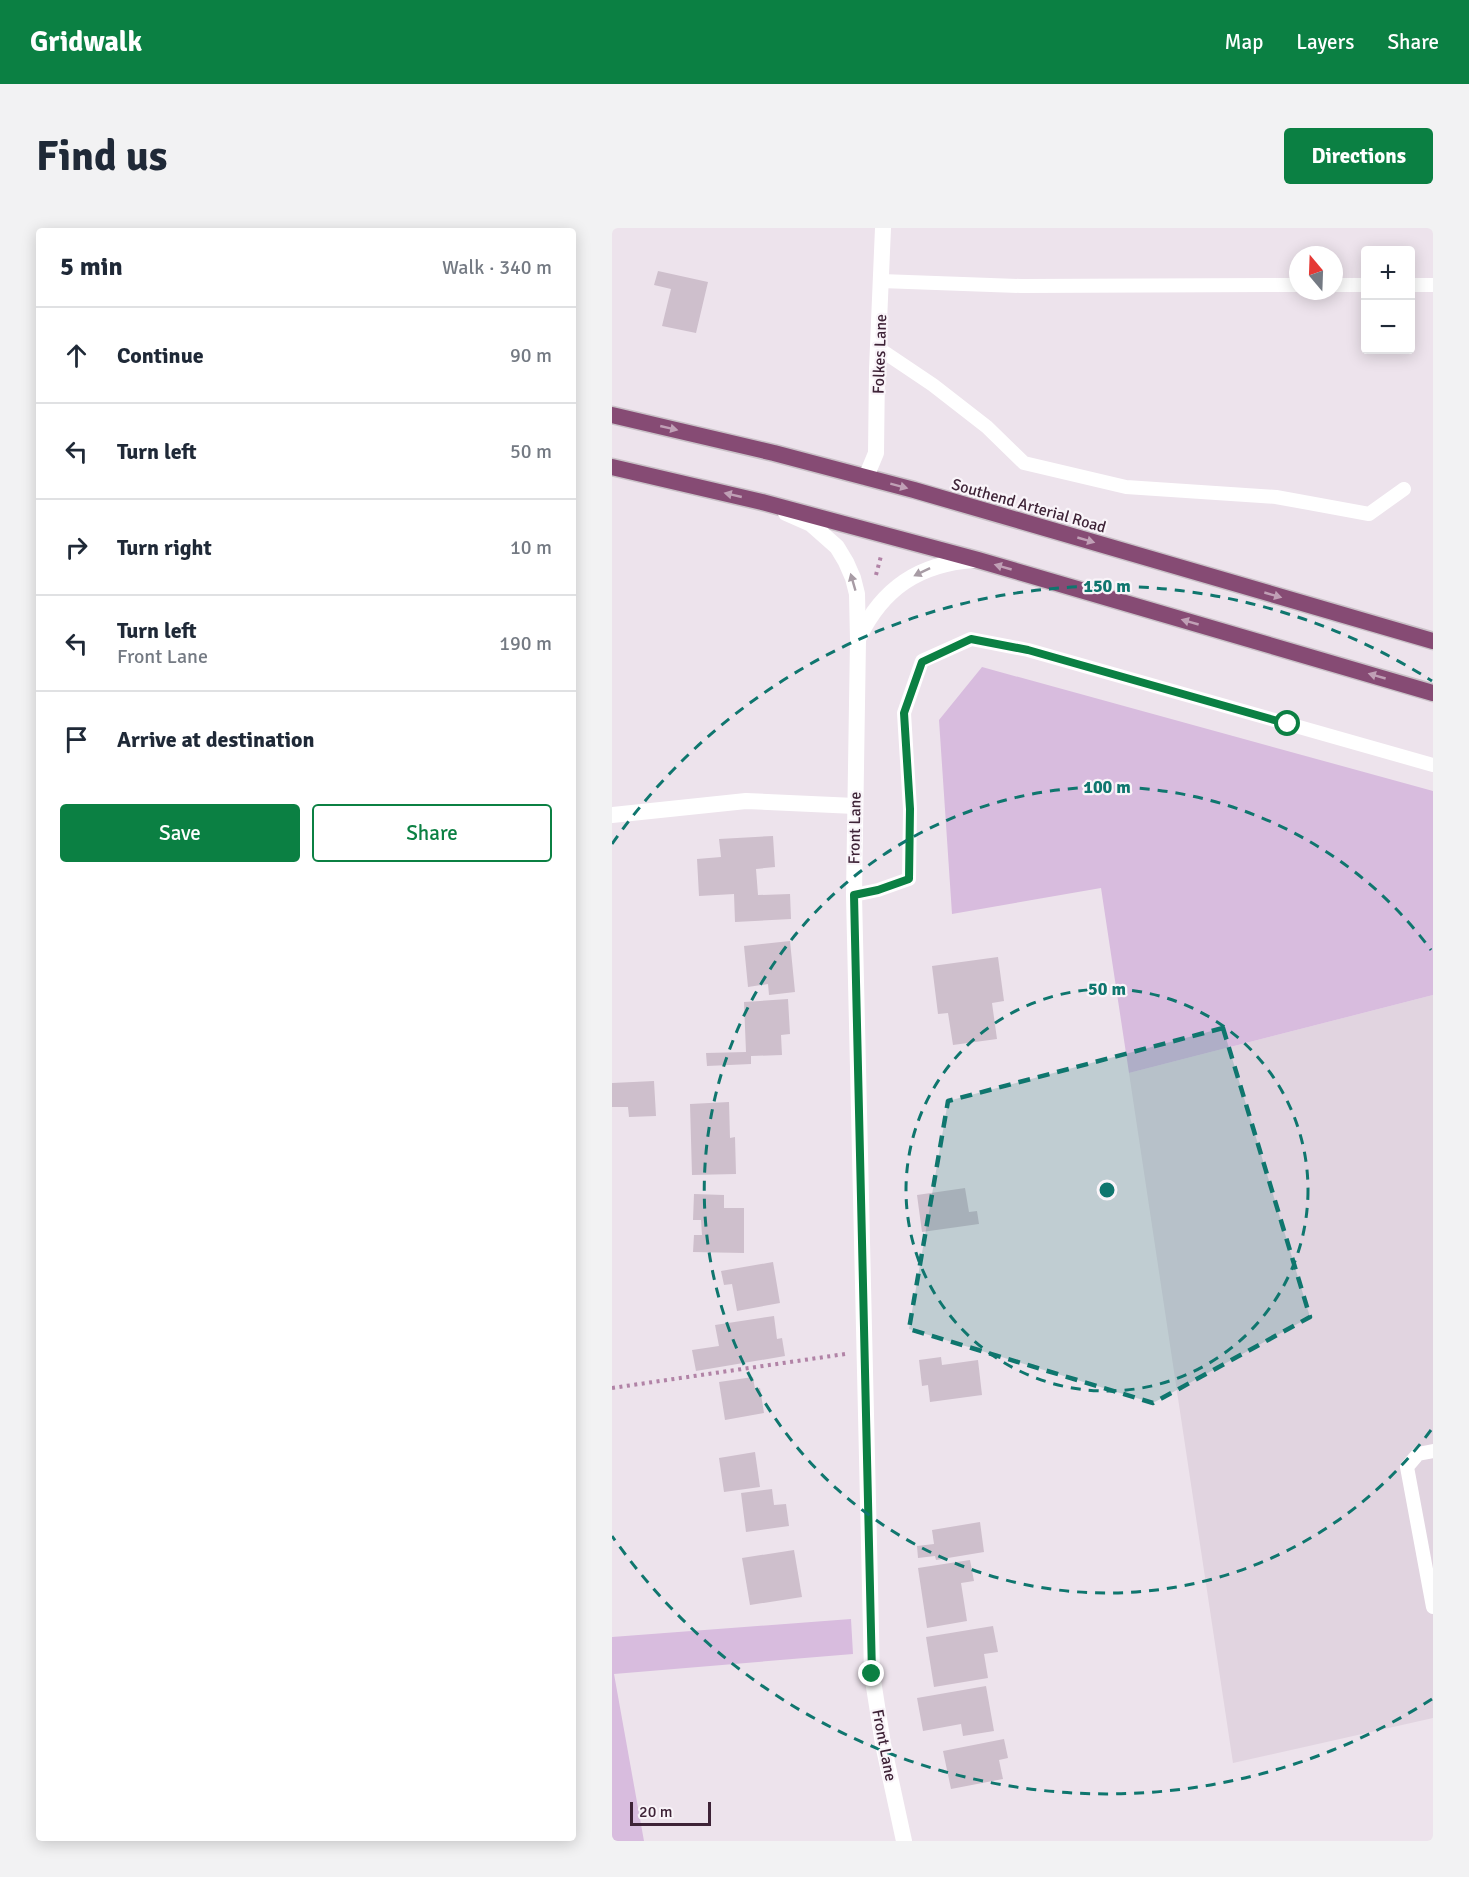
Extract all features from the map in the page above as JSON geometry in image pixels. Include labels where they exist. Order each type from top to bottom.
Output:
[{"type":"highway","name":"Southend Arterial Road","points":[[612,415],[866,477],[1433,641]]},
{"type":"highway","points":[[612,467],[762,502],[978,560],[1433,693]]},
{"type":"street","name":"Folkes Lane","points":[[866,477],[876,453],[883,228]]},
{"type":"street","name":"Front Lane","points":[[762,502],[811,524],[837,547],[853,578],[856,594],[858,640],[854,895],[872,1674],[883,1744],[904,1841]]},
{"type":"street","name":"Front Lane","points":[[858,640],[874,610],[885,597],[905,581],[936,566],[953,561],[978,560]]},
{"type":"street","points":[[612,815],[746,801],[855,806]]},
{"type":"lane","points":[[881,281],[1021,285],[1289,285]]},
{"type":"lane","points":[[1343,285],[1361,285]]},
{"type":"lane","points":[[1415,285],[1433,285]]},
{"type":"lane","points":[[878,348],[933,385],[987,427],[1024,463],[1126,487],[1276,497],[1369,514],[1404,489]]},
{"type":"lane","points":[[854,895],[878,890],[909,879],[910,809],[904,713],[922,662],[971,639],[1028,650],[1433,765]]},
{"type":"lane","points":[[1433,1451],[1418,1454],[1407,1467],[1433,1607]]},
{"type":"path","points":[[612,1388],[863,1351]]},
{"type":"highlighted area","points":[[1223,1028],[1310,1317],[1153,1403],[909,1329],[948,1101]]},
{"type":"shaded area","points":[[982,667],[1433,791],[1433,995],[1129,1073],[1101,888],[952,914],[939,720]]},
{"type":"shaded area","points":[[1433,995],[1433,1718],[1233,1763],[1129,1073]]},
{"type":"shaded area","points":[[851,1619],[853,1654],[614,1674],[644,1841],[612,1841],[612,1637]]},
{"type":"building","points":[[658,271],[708,282],[696,333],[662,326],[671,289],[654,285]]},
{"type":"building","points":[[773,836],[775,867],[756,869],[758,895],[790,894],[791,919],[735,922],[734,894],[699,896],[697,859],[721,857],[719,839]]},
{"type":"building","points":[[790,941],[795,992],[769,995],[768,984],[748,987],[744,946]]},
{"type":"building","points":[[998,957],[1004,1001],[992,1003],[997,1039],[953,1045],[948,1013],[938,1014],[932,966]]},
{"type":"building","points":[[788,999],[790,1034],[781,1035],[782,1055],[751,1056],[751,1064],[707,1066],[706,1053],[746,1052],[744,1002]]},
{"type":"building","points":[[654,1081],[656,1116],[629,1117],[628,1107],[612,1107],[612,1083]]},
{"type":"building","points":[[729,1102],[730,1138],[735,1137],[736,1174],[692,1175],[690,1104]]},
{"type":"building","points":[[965,1188],[969,1212],[977,1211],[979,1224],[922,1232],[917,1195]]},
{"type":"building","points":[[694,1194],[724,1195],[724,1208],[744,1208],[744,1253],[693,1252],[694,1235],[702,1235],[701,1220],[693,1220]]},
{"type":"building","points":[[773,1262],[780,1303],[737,1311],[732,1284],[724,1285],[721,1271]]},
{"type":"building","points":[[774,1316],[777,1339],[782,1338],[785,1356],[696,1371],[692,1350],[719,1346],[715,1325]]},
{"type":"building","points":[[941,1357],[942,1365],[978,1360],[982,1395],[930,1402],[928,1385],[922,1386],[919,1360]]},
{"type":"building","points":[[753,1377],[755,1389],[760,1388],[764,1413],[725,1420],[719,1382]]},
{"type":"building","points":[[755,1452],[760,1487],[724,1492],[719,1458]]},
{"type":"building","points":[[772,1489],[774,1505],[786,1504],[789,1526],[746,1532],[741,1493]]},
{"type":"building","points":[[980,1522],[984,1552],[936,1560],[935,1556],[918,1558],[917,1546],[934,1544],[932,1530]]},
{"type":"building","points":[[794,1550],[802,1597],[750,1605],[742,1558]]},
{"type":"building","points":[[970,1560],[974,1581],[961,1583],[967,1621],[927,1628],[918,1568]]},
{"type":"building","points":[[993,1626],[998,1652],[984,1654],[988,1678],[934,1687],[926,1637]]},
{"type":"building","points":[[986,1686],[994,1731],[963,1736],[961,1724],[923,1731],[917,1698]]},
{"type":"building","points":[[1004,1739],[1008,1758],[999,1760],[1003,1779],[951,1789],[943,1751]]},
{"type":"route","points":[[872,1674],[854,895],[878,890],[909,879],[910,809],[904,713],[922,662],[971,639],[1028,650],[1288,724]]}]
